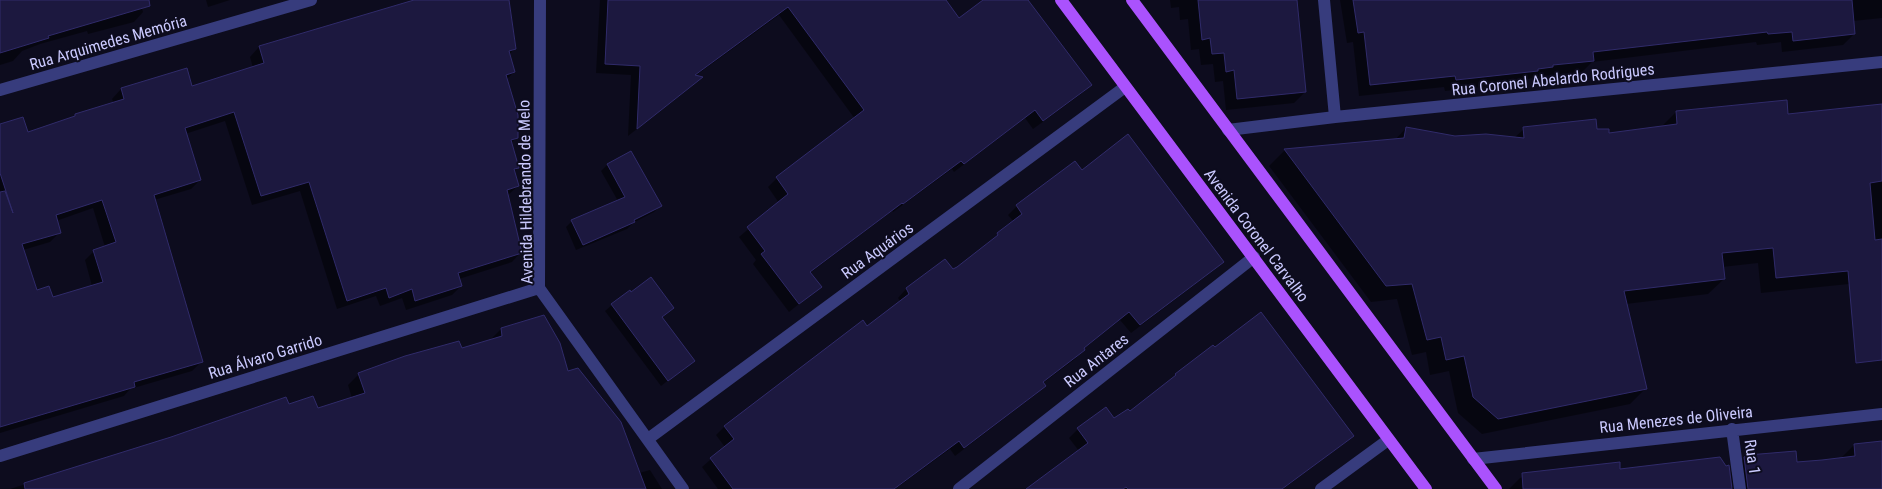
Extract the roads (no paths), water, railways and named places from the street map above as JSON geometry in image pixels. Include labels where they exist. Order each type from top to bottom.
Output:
[{"type":"main road","name":"Avenida Coronel Carvalho","points":[[1062,0],[1426,489]]},
{"type":"main road","points":[[1132,0],[1496,489]]},
{"type":"street","name":"Rua Arquimedes Memória","points":[[0,90],[311,0]]},
{"type":"street","name":"Avenida Hildebrando de Melo","points":[[540,0],[539,288],[683,489]]},
{"type":"street","points":[[1324,0],[1335,117]]},
{"type":"street","name":"Rua Coronel Abelardo Rodrigues","points":[[1228,130],[1335,117],[1882,62]]},
{"type":"street","name":"Rua Aquários","points":[[648,439],[1125,87]]},
{"type":"street","name":"Rua Antares","points":[[959,489],[1254,257]]},
{"type":"street","name":"Rua Álvaro Garrido","points":[[0,456],[539,288]]},
{"type":"street","name":"Rua Menezes de Oliveira","points":[[1473,459],[1882,414]]},
{"type":"street","name":"Rua 1","points":[[1732,429],[1740,489]]},
{"type":"street","points":[[1321,489],[1388,440]]}]
